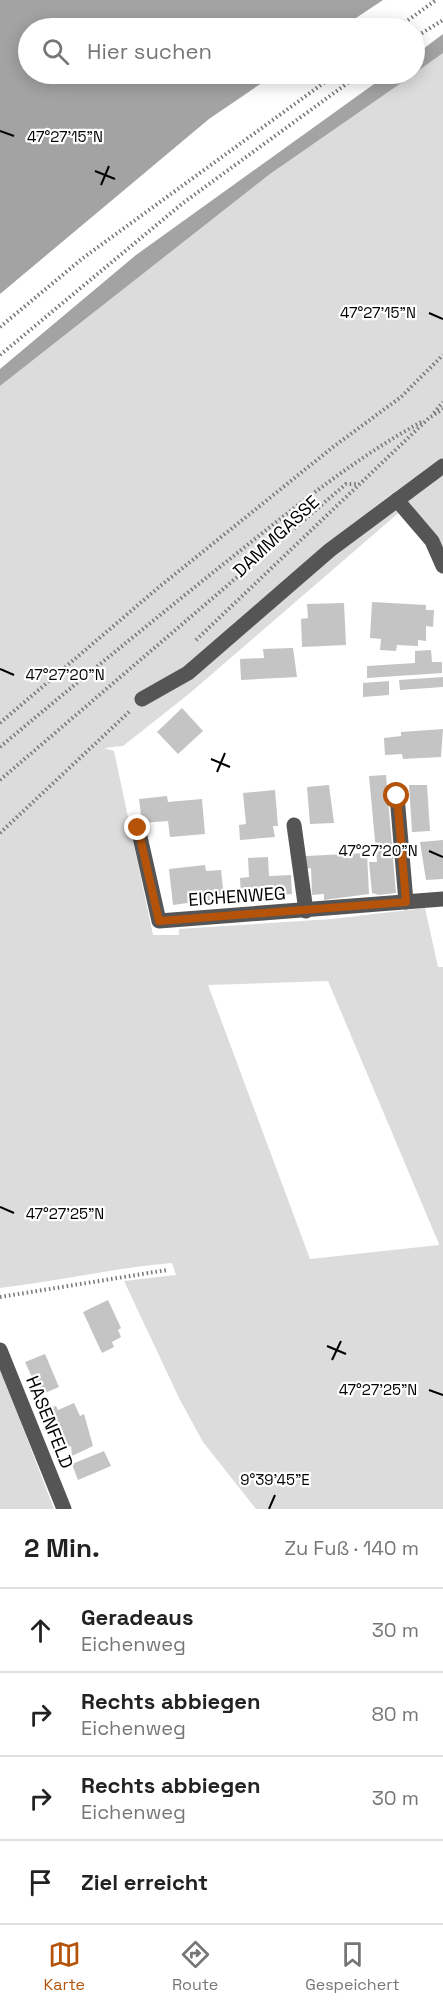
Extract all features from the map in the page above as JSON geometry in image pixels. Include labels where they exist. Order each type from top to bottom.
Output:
[{"type":"street","points":[[142,699],[188,673],[330,550],[443,465]]},
{"type":"street","points":[[397,500],[432,541],[443,566]]},
{"type":"street","points":[[397,796],[406,902]]},
{"type":"street","name":"EICHENWEG","points":[[294,825],[306,911]]},
{"type":"street","name":"EICHENWEG","points":[[138,828],[159,921],[443,899]]},
{"type":"street","name":"HASENFELD","points":[[0,1350],[64,1509]]},
{"type":"path","points":[[411,18],[436,0]]},
{"type":"path","points":[[425,31],[443,20]]},
{"type":"path","points":[[0,327],[83,258],[322,84]]},
{"type":"path","points":[[0,355],[183,203],[346,84]]},
{"type":"path","points":[[0,723],[159,587],[333,447],[401,397],[443,355]]},
{"type":"path","points":[[0,747],[95,667],[280,519],[390,439],[429,418],[443,402]]},
{"type":"path","name":"DAMMGASSE","points":[[194,642],[429,418],[443,409]]},
{"type":"path","points":[[0,780],[346,484],[360,484]]},
{"type":"path","points":[[0,833],[142,699]]},
{"type":"path","points":[[0,1297],[167,1269]]},
{"type":"shaded area","points":[[0,0],[383,0],[356,18],[18,18],[18,84],[260,84],[209,119],[0,294]]},
{"type":"shaded area","points":[[443,34],[443,53],[425,66],[425,48]]},
{"type":"shaded area","points":[[443,53],[443,556],[410,503],[190,693],[123,746],[104,748],[114,751],[153,935],[179,935],[179,929],[332,919],[425,908],[438,967],[443,967],[443,1509],[256,1509],[203,1442],[180,1400],[124,1281],[176,1275],[172,1263],[0,1288],[0,386],[270,174],[399,84],[425,84],[425,66]],"holes":[[[328,981],[439,1245],[310,1259],[208,985]]]},
{"type":"shaded area","points":[[374,84],[400,84],[270,174],[0,386],[0,369],[136,255]]},
{"type":"shaded area","points":[[0,1368],[54,1509],[0,1509]]},
{"type":"building","points":[[372,602],[426,605],[426,610],[434,610],[433,627],[426,626],[426,641],[418,640],[418,646],[397,645],[396,651],[380,650],[381,639],[370,638]]},
{"type":"building","points":[[344,603],[346,645],[302,647],[301,619],[308,618],[307,604]]},
{"type":"building","points":[[293,648],[297,677],[241,680],[240,659],[264,658],[263,649]]},
{"type":"building","points":[[431,650],[432,662],[442,662],[442,673],[367,678],[367,666],[415,663],[415,651]]},
{"type":"building","points":[[443,677],[443,687],[400,690],[399,680]]},
{"type":"building","points":[[389,681],[389,695],[363,697],[363,683]]},
{"type":"building","points":[[182,708],[203,731],[178,754],[157,732]]},
{"type":"building","points":[[443,729],[441,757],[403,759],[402,754],[385,755],[384,738],[401,736],[401,732]]},
{"type":"building","points":[[386,775],[396,893],[379,895],[372,893],[369,862],[377,862],[369,776]]},
{"type":"building","points":[[329,785],[334,823],[310,824],[307,787]]},
{"type":"building","points":[[409,785],[427,785],[430,831],[412,832]]},
{"type":"building","points":[[275,790],[278,826],[273,826],[275,837],[240,840],[239,825],[246,824],[243,793]]},
{"type":"building","points":[[167,796],[168,802],[202,799],[205,834],[170,837],[168,821],[142,823],[139,799]]},
{"type":"building","points":[[443,840],[443,879],[426,880],[420,842]]},
{"type":"building","points":[[367,853],[369,894],[324,900],[324,894],[312,895],[311,868],[306,869],[306,856]]},
{"type":"building","points":[[268,857],[269,876],[291,875],[292,894],[241,897],[240,878],[249,877],[248,858]]},
{"type":"building","points":[[205,865],[206,871],[221,870],[224,898],[173,905],[169,869]]},
{"type":"building","points":[[108,1300],[121,1328],[118,1330],[121,1337],[112,1342],[114,1347],[102,1353],[83,1312]]},
{"type":"building","points":[[45,1354],[59,1387],[40,1395],[25,1362]]},
{"type":"building","points":[[74,1403],[80,1416],[84,1414],[93,1446],[72,1456],[71,1446],[64,1449],[47,1409],[56,1406],[58,1410]]},
{"type":"building","points":[[104,1451],[111,1466],[78,1480],[72,1464]]},
{"type":"route","points":[[138,828],[159,921],[406,902],[397,796]]}]
